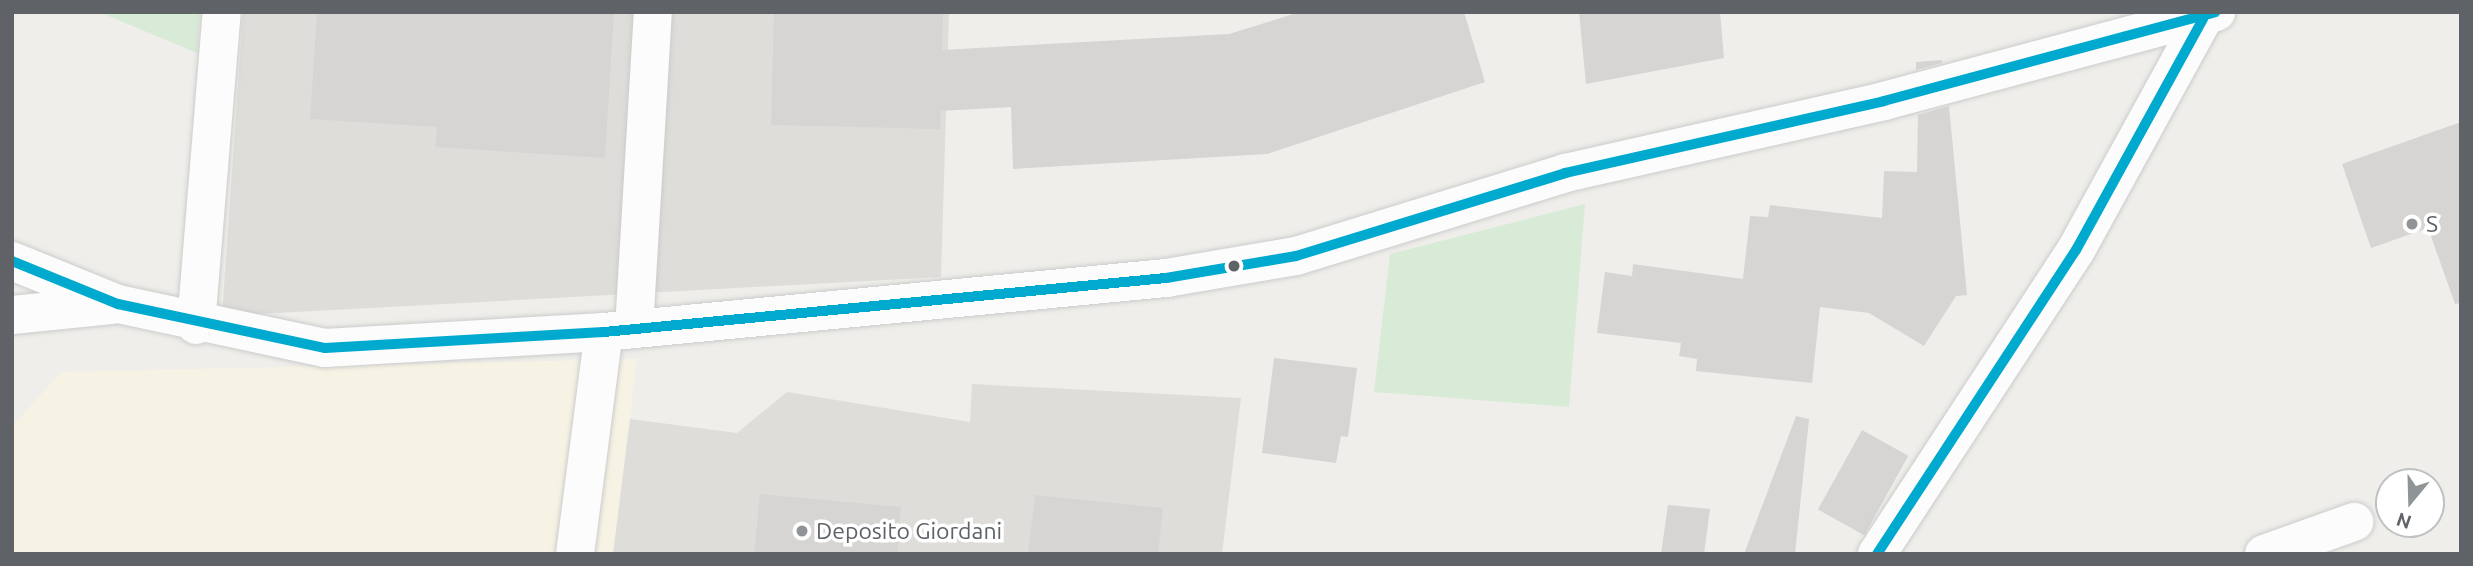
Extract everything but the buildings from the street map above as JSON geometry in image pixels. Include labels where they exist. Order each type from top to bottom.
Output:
[{"type":"street","points":[[196,325],[222,12]]},
{"type":"street","points":[[575,554],[619,331],[653,12]]},
{"type":"street","points":[[12,261],[118,304],[196,325],[325,348],[619,331],[1166,278],[1296,256],[1565,173],[2210,16]]},
{"type":"street","points":[[1877,554],[2076,250],[2210,16]]},
{"type":"street","points":[[12,315],[118,304]]},
{"type":"street","points":[[2264,554],[2354,523]]},
{"type":"shaded area","points":[[243,12],[949,12],[941,277],[222,316]]},
{"type":"shaded area","points":[[637,359],[613,554],[12,554],[12,427],[61,372]]},
{"type":"shaded area","points":[[972,384],[1241,398],[1222,554],[613,554],[630,419],[737,433],[787,392],[970,422]]},
{"type":"green space","points":[[99,12],[200,12],[197,53]]},
{"type":"green space","points":[[1585,204],[1569,407],[1374,392],[1390,254]]},
{"type":"transit line","points":[[12,261],[118,304],[325,348],[604,332],[1166,278],[1296,256],[1565,173],[1884,101],[2215,12]]},
{"type":"transit line","points":[[1877,554],[2076,250],[2203,19]]},
{"type":"place","name":"S","points":[[2412,224]]},
{"type":"place","name":"Deposito Giordani","points":[[802,531]]}]
